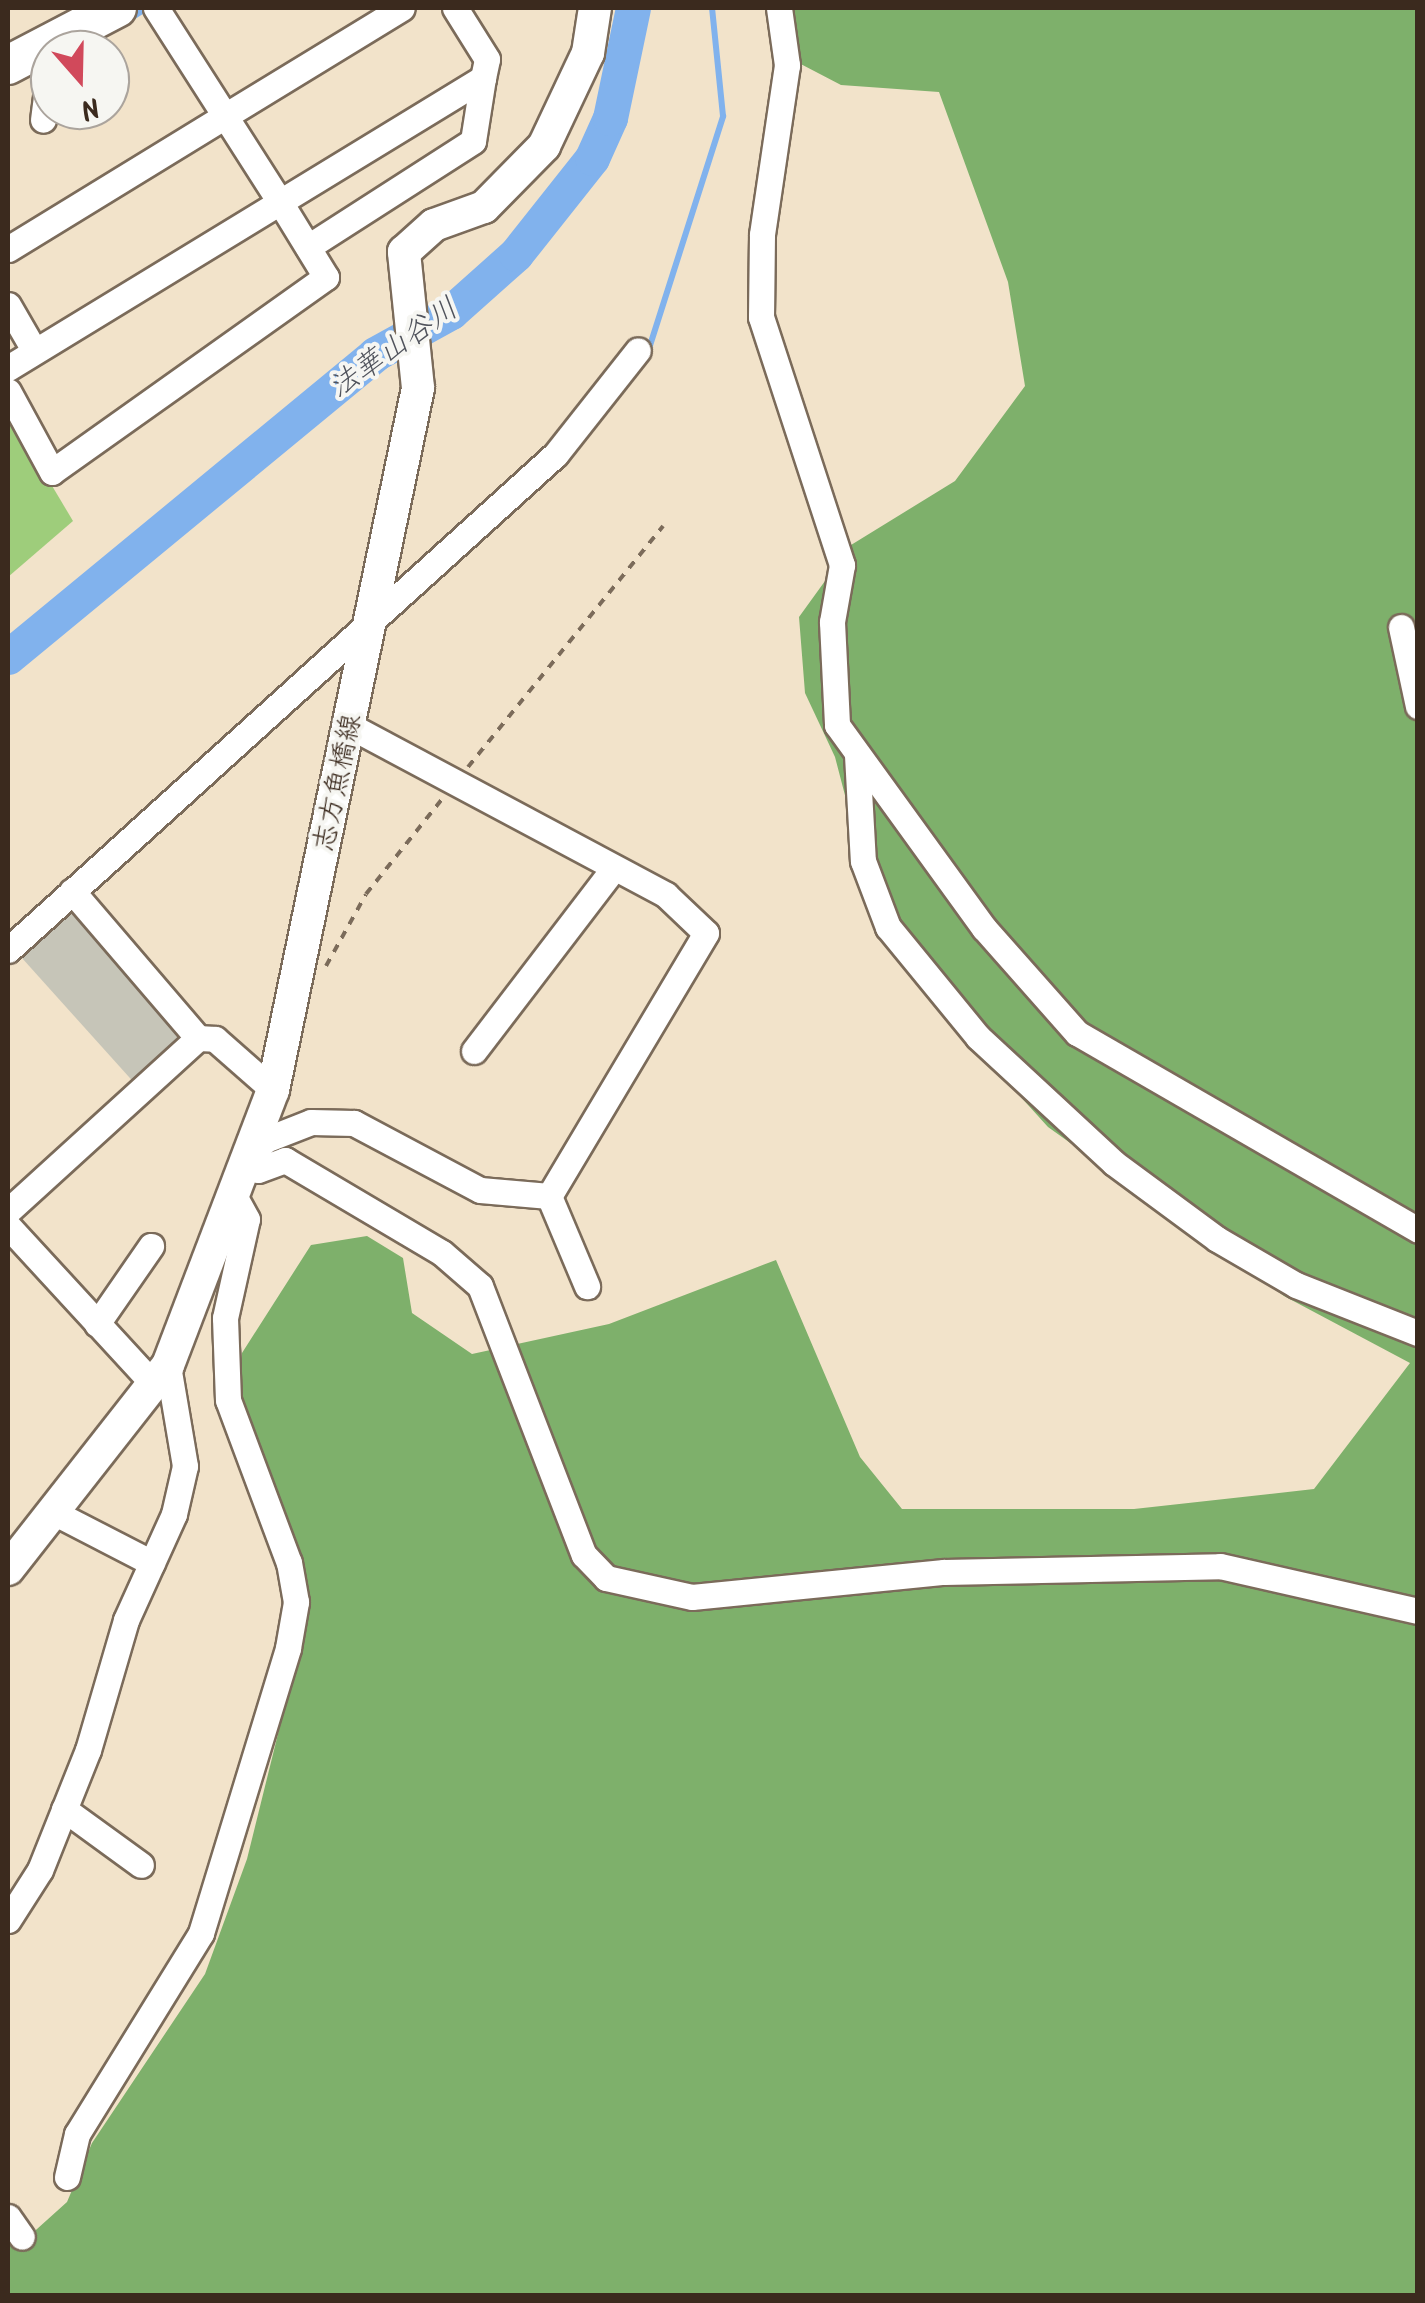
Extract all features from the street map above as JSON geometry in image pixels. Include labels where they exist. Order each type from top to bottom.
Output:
[{"type":"highway","points":[[82,30],[117,8]]},
{"type":"main road","name":"志方魚橋線","points":[[8,1569],[161,1376],[272,1090],[296,991],[418,388],[402,276],[412,242],[484,207],[544,146],[588,53],[594,8]]},
{"type":"street","points":[[8,249],[402,8]]},
{"type":"street","points":[[308,248],[473,141],[486,60],[455,8]]},
{"type":"street","points":[[779,8],[787,65],[762,235],[761,318],[842,565],[832,622],[836,724],[984,928],[1077,1033],[1418,1230]]},
{"type":"street","points":[[8,391],[52,472],[326,276],[157,9]]},
{"type":"street","points":[[8,368],[483,78]]},
{"type":"street","points":[[8,305],[34,350]]},
{"type":"street","points":[[8,950],[556,454],[638,350]]},
{"type":"street","points":[[1401,627],[1418,706]]},
{"type":"street","points":[[350,726],[666,895],[706,933],[549,1196]]},
{"type":"street","points":[[857,755],[863,861],[888,928],[978,1036],[1114,1164],[1217,1240],[1296,1284],[1418,1333]]},
{"type":"street","points":[[474,1051],[614,868]]},
{"type":"street","points":[[72,892],[198,1038],[214,1039],[272,1090]]},
{"type":"street","points":[[8,1211],[198,1038]]},
{"type":"street","points":[[67,2177],[78,2134],[201,1933],[288,1648],[296,1602],[289,1563],[228,1400],[224,1318],[247,1219],[239,1179],[265,1140],[311,1122],[354,1123],[480,1190],[549,1196]]},
{"type":"street","points":[[239,1179],[285,1160],[442,1252],[480,1286],[584,1555],[606,1578],[692,1597],[944,1572],[1220,1566],[1418,1611]]},
{"type":"street","points":[[549,1196],[587,1286]]},
{"type":"street","points":[[8,1226],[97,1324],[161,1376],[186,1466],[64,1809],[8,1920]]},
{"type":"street","points":[[97,1324],[151,1246]]},
{"type":"street","points":[[257,1484],[263,1544]]},
{"type":"street","points":[[55,1513],[152,1562]]},
{"type":"street","points":[[64,1809],[141,1865]]},
{"type":"path","points":[[296,991],[329,962],[366,894],[663,526]]},
{"type":"shaded area","points":[[76,909],[186,1032],[132,1080],[22,958]]},
{"type":"green space","points":[[770,8],[1417,8],[1417,2295],[8,2296],[8,2242],[27,2238],[67,2202],[92,2143],[205,1974],[247,1859],[304,1629],[296,1559],[236,1405],[242,1353],[311,1245],[367,1236],[403,1258],[412,1313],[472,1354],[609,1324],[776,1260],[860,1457],[902,1509],[1134,1509],[1314,1489],[1410,1363],[1284,1296],[1048,1127],[916,982],[878,922],[835,757],[805,693],[799,617],[851,545],[955,481],[1025,386],[1008,282],[939,92],[841,85],[770,48]]},
{"type":"green space","points":[[8,412],[73,521],[8,577]]},
{"type":"waterway","points":[[112,30],[147,8]]},
{"type":"waterway","name":"法華山谷川","points":[[8,657],[375,354],[451,312],[516,254],[592,158],[610,118],[633,8]]},
{"type":"waterway","points":[[646,358],[723,116],[712,8]]},
{"type":"waterway","points":[[575,448],[602,415]]}]
